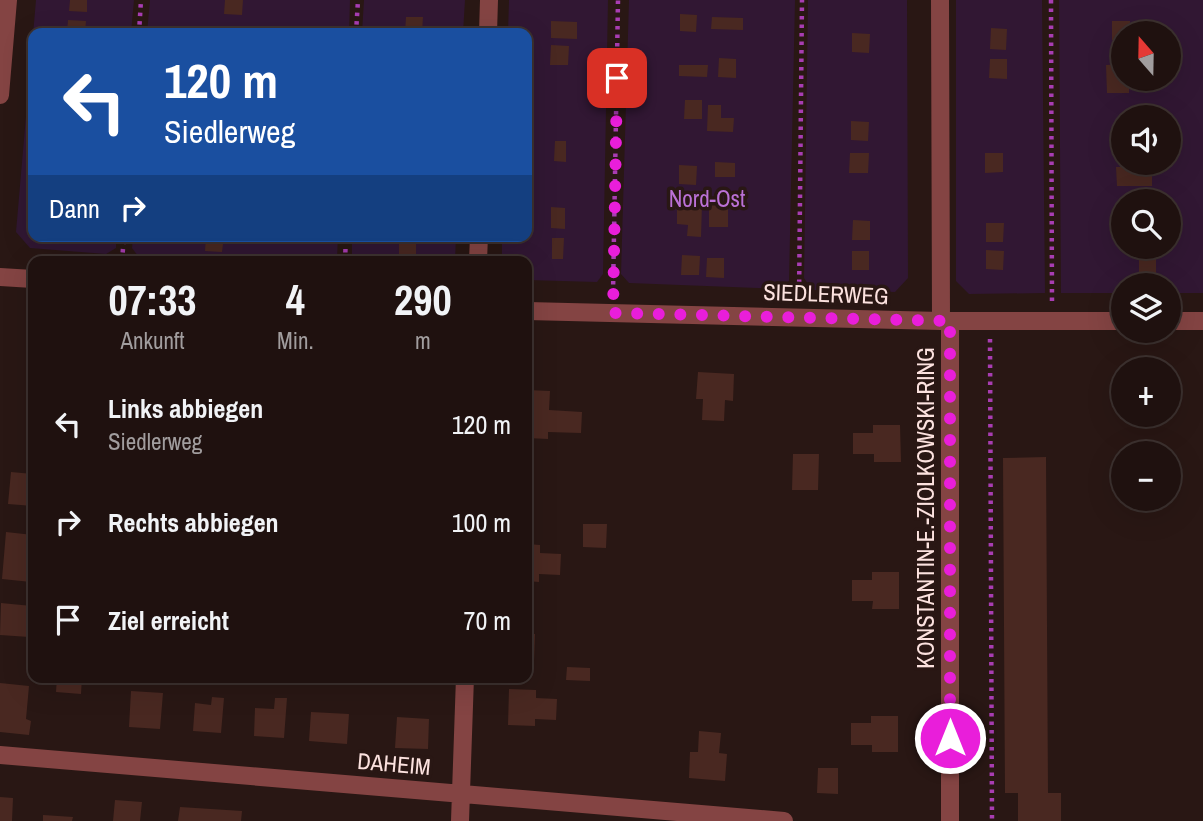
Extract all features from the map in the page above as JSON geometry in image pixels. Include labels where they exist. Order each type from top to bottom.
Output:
[{"type":"street","points":[[0,95],[8,0]]},
{"type":"street","points":[[488,28],[489,0]]},
{"type":"street","name":"KONSTANTIN-E.-ZIOLKOWSKI-RING","points":[[940,0],[950,821]]},
{"type":"street","points":[[0,277],[28,279]]},
{"type":"street","name":"SIEDLERWEG","points":[[532,311],[946,321],[1111,321]]},
{"type":"street","points":[[1181,321],[1203,321]]},
{"type":"street","points":[[460,821],[465,683]]},
{"type":"street","name":"DAHEIM","points":[[0,755],[784,821]]},
{"type":"path","points":[[139,28],[141,0]]},
{"type":"path","points":[[356,28],[358,0]]},
{"type":"path","points":[[613,313],[618,0]]},
{"type":"path","points":[[798,317],[802,0]]},
{"type":"path","points":[[1051,0],[1053,321]]},
{"type":"path","points":[[990,321],[992,821]]},
{"type":"green space","points":[[36,0],[134,0],[131,28],[33,28]]},
{"type":"green space","points":[[150,0],[350,0],[349,28],[147,28]]},
{"type":"green space","points":[[364,0],[465,0],[463,28],[362,28]]},
{"type":"green space","name":"Nord-Ost","points":[[509,0],[608,0],[603,274],[597,282],[532,280],[532,256],[502,256],[502,242],[532,242],[532,28],[508,28]]},
{"type":"green space","name":"Nord-Ost","points":[[629,0],[795,0],[789,281],[780,289],[629,283],[621,274]]},
{"type":"green space","name":"Nord-Ost","points":[[808,0],[907,0],[908,278],[895,292],[812,290],[804,278]]},
{"type":"green space","points":[[956,0],[1042,0],[1045,293],[969,294],[956,281]]},
{"type":"green space","points":[[1059,0],[1203,0],[1203,293],[1181,293],[1181,273],[1111,273],[1111,293],[1061,293]]},
{"type":"green space","points":[[28,93],[28,242],[116,242],[116,248],[106,254],[30,248],[16,232]]},
{"type":"green space","points":[[132,242],[338,242],[337,256],[138,256],[132,248]]},
{"type":"green space","points":[[352,242],[456,242],[455,256],[352,256]]},
{"type":"building","points":[[70,0],[87,0],[87,12],[69,11]]},
{"type":"building","points":[[225,0],[243,0],[242,15],[224,14]]},
{"type":"building","points":[[680,14],[697,15],[696,32],[680,31]]},
{"type":"building","points":[[406,17],[423,17],[422,28],[405,28]]},
{"type":"building","points":[[712,17],[743,18],[743,30],[711,29]]},
{"type":"building","points":[[68,20],[86,21],[85,28],[67,28]]},
{"type":"building","points":[[551,21],[577,22],[577,39],[551,38]]},
{"type":"building","points":[[991,28],[1007,29],[1006,50],[990,49]]},
{"type":"building","points":[[852,33],[870,34],[869,53],[852,52]]},
{"type":"building","points":[[551,45],[569,46],[568,65],[550,65]]},
{"type":"building","points":[[719,58],[736,59],[736,78],[718,77]]},
{"type":"building","points":[[990,59],[1007,59],[1007,79],[989,78]]},
{"type":"building","points":[[679,65],[708,65],[707,77],[679,76]]},
{"type":"building","points":[[1106,65],[1111,65],[1111,91],[1129,93],[1107,93]]},
{"type":"building","points":[[685,100],[702,100],[702,119],[684,119]]},
{"type":"building","points":[[708,105],[721,105],[721,118],[734,118],[733,132],[707,131]]},
{"type":"building","points":[[851,121],[869,122],[868,141],[851,140]]},
{"type":"building","points":[[555,141],[566,141],[566,162],[554,161]]},
{"type":"building","points":[[850,153],[869,153],[868,173],[849,173]]},
{"type":"building","points":[[985,153],[1003,153],[1003,172],[985,173]]},
{"type":"building","points":[[715,162],[735,163],[735,177],[715,177]]},
{"type":"building","points":[[679,165],[697,166],[696,185],[679,184]]},
{"type":"building","points":[[1116,175],[1152,175],[1152,186],[1117,186]]},
{"type":"building","points":[[677,203],[702,204],[701,237],[687,236],[688,225],[677,224]]},
{"type":"building","points":[[709,205],[728,205],[728,227],[709,227]]},
{"type":"building","points":[[551,207],[565,208],[565,229],[551,228]]},
{"type":"building","points":[[853,220],[870,221],[870,240],[852,240]]},
{"type":"building","points":[[986,223],[1004,223],[1003,242],[986,242]]},
{"type":"building","points":[[552,238],[564,238],[563,259],[552,259]]},
{"type":"building","points":[[206,242],[223,242],[222,252],[205,251]]},
{"type":"building","points":[[399,242],[416,242],[416,254],[399,254]]},
{"type":"building","points":[[986,250],[1004,251],[1003,270],[986,269]]},
{"type":"building","points":[[852,251],[869,251],[869,270],[852,270]]},
{"type":"building","points":[[682,255],[700,256],[699,275],[681,275]]},
{"type":"building","points":[[707,258],[724,258],[724,278],[706,277]]},
{"type":"building","points":[[1139,259],[1156,259],[1156,273],[1139,273]]},
{"type":"building","points":[[698,372],[734,374],[733,401],[725,400],[724,421],[702,420],[703,399],[696,399]]},
{"type":"building","points":[[532,390],[550,391],[549,410],[582,412],[581,433],[548,432],[548,439],[532,438]]},
{"type":"building","points":[[873,425],[900,425],[901,462],[874,462],[874,454],[853,454],[853,433],[873,433]]},
{"type":"building","points":[[793,454],[819,454],[818,490],[792,490]]},
{"type":"building","points":[[1046,457],[1048,793],[1061,793],[1061,821],[1018,821],[1018,793],[1005,793],[1003,458]]},
{"type":"building","points":[[11,472],[28,474],[28,506],[8,504]]},
{"type":"building","points":[[583,524],[607,524],[606,548],[583,547]]},
{"type":"building","points":[[6,532],[28,534],[28,582],[2,579]]},
{"type":"building","points":[[532,544],[540,545],[540,553],[561,554],[560,575],[539,574],[539,582],[532,581]]},
{"type":"building","points":[[872,572],[899,572],[899,609],[872,609],[873,601],[852,601],[852,580],[872,580]]},
{"type":"building","points":[[1,603],[28,606],[28,637],[0,635]]},
{"type":"building","points":[[532,634],[535,634],[532,661]]},
{"type":"building","points":[[567,667],[590,668],[590,681],[566,680]]},
{"type":"building","points":[[0,683],[29,686],[26,719],[31,721],[29,735],[0,732]]},
{"type":"building","points":[[57,683],[82,683],[81,694],[56,692]]},
{"type":"building","points":[[509,689],[536,690],[536,698],[557,699],[556,720],[535,719],[535,726],[508,725]]},
{"type":"building","points":[[131,691],[163,693],[160,729],[129,727]]},
{"type":"building","points":[[212,697],[224,698],[221,733],[193,731],[195,703],[211,705]]},
{"type":"building","points":[[275,698],[287,698],[284,738],[254,736],[255,708],[274,709]]},
{"type":"building","points":[[311,712],[349,714],[347,744],[309,741]]},
{"type":"building","points":[[871,716],[898,716],[898,752],[872,752],[872,745],[851,745],[851,723],[871,723]]},
{"type":"building","points":[[397,717],[429,719],[428,749],[395,748]]},
{"type":"building","points":[[699,731],[721,733],[719,753],[727,754],[725,781],[689,778],[690,752],[698,752]]},
{"type":"building","points":[[818,768],[838,768],[838,794],[817,793]]},
{"type":"building","points":[[0,797],[13,798],[12,821],[0,821]]},
{"type":"building","points":[[115,800],[142,802],[140,821],[113,821]]},
{"type":"building","points":[[180,807],[242,811],[241,821],[178,821]]},
{"type":"building","points":[[43,815],[73,817],[72,821],[43,821]]},
{"type":"route","points":[[617,78],[613,313],[950,321],[950,738]]}]
